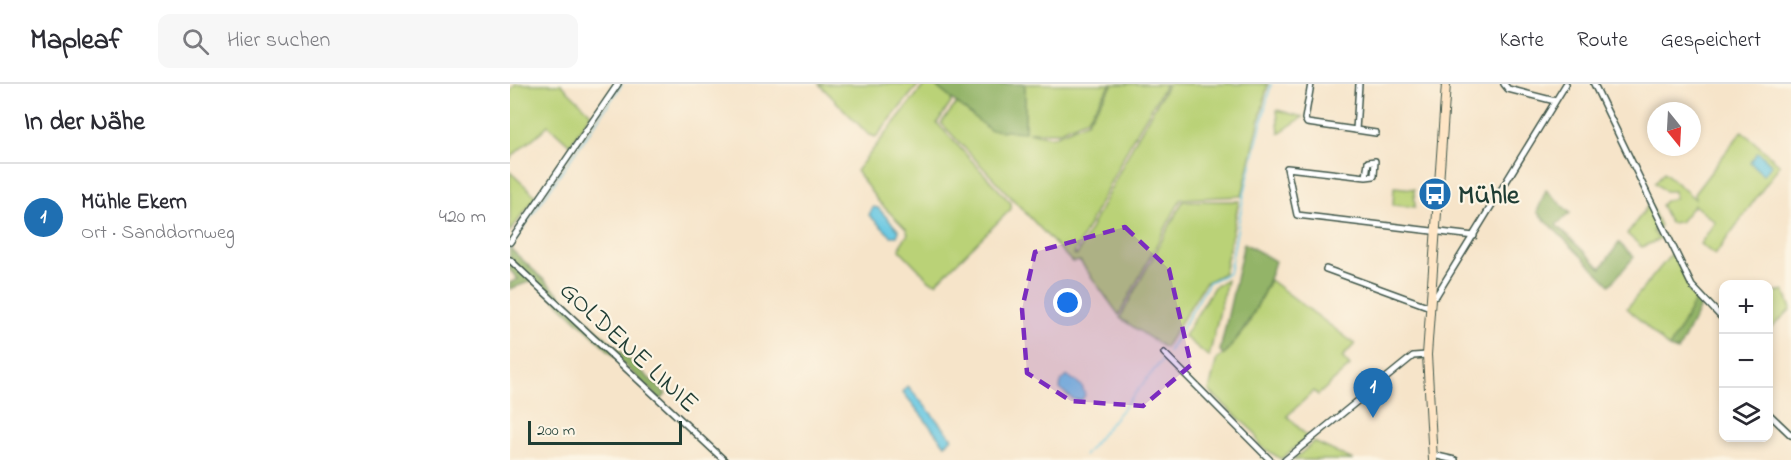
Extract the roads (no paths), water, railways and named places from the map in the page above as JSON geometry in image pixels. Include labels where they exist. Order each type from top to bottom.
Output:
[{"type":"main road","points":[[1433,458],[1427,355],[1446,84]]},
{"type":"street","points":[[510,242],[618,84]]},
{"type":"street","points":[[1311,84],[1305,119],[1307,123],[1376,133]]},
{"type":"street","points":[[1356,130],[1359,84]]},
{"type":"street","points":[[1504,84],[1508,89],[1555,101]]},
{"type":"street","points":[[1436,296],[1566,84]]},
{"type":"street","points":[[1594,84],[1692,286],[1719,315]]},
{"type":"street","points":[[1366,177],[1287,168],[1297,215],[1474,236]]},
{"type":"street","name":"GOLDENE LINIE","points":[[510,260],[724,460]]},
{"type":"street","points":[[1326,269],[1430,307]]},
{"type":"street","points":[[1164,353],[1270,460]]},
{"type":"street","points":[[1285,460],[1413,356],[1427,355]]},
{"type":"street","points":[[1773,418],[1791,435]]},
{"type":"street","points":[[1433,458],[1455,460]]},
{"type":"water","points":[[1758,152],[1772,165],[1763,175],[1750,162]]},
{"type":"water","points":[[873,207],[878,208],[899,231],[897,236],[891,236],[869,215]]},
{"type":"water","points":[[1068,376],[1082,386],[1085,395],[1082,400],[1074,400],[1060,389],[1061,381]]},
{"type":"water","points":[[908,386],[952,438],[945,445],[903,392]]},
{"type":"waterway","points":[[510,247],[622,84]]},
{"type":"waterway","points":[[1168,352],[1209,282],[1229,273],[1243,199],[1271,84]]},
{"type":"waterway","points":[[1084,456],[1164,358]]},
{"type":"place","name":"Mühle","points":[[1435,194]]},
{"type":"place","name":"Mühle Ekern","points":[[1373,418]]}]
